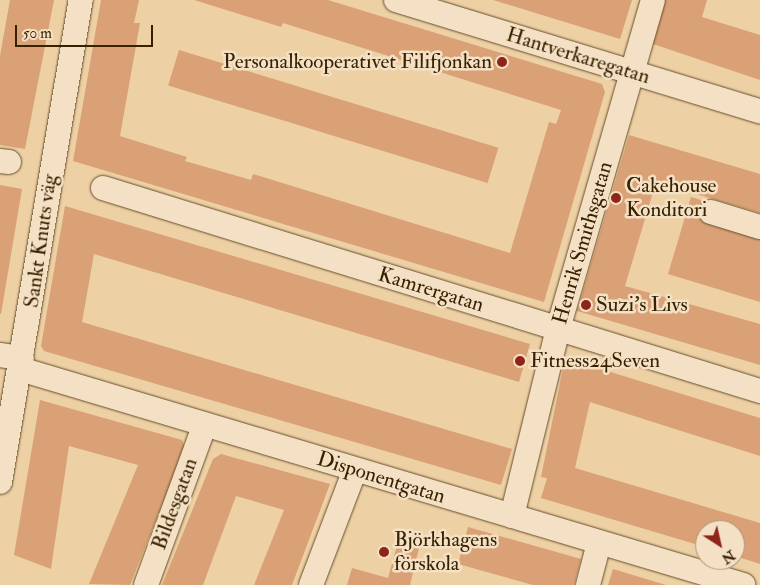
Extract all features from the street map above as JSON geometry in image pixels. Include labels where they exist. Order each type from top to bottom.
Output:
[{"type":"street","name":"Sankt Knuts väg","points":[[0,482],[14,361],[81,0]]},
{"type":"street","name":"Hantverkaregatan","points":[[396,0],[760,111]]},
{"type":"street","name":"Henrik Smithsgatan","points":[[512,516],[558,329],[653,0]]},
{"type":"street","name":"Kamrergatan","points":[[103,188],[760,391]]},
{"type":"street","points":[[711,212],[760,228]]},
{"type":"street","name":"Disponentgatan","points":[[14,361],[204,424],[743,585]]},
{"type":"street","name":"Bildesgatan","points":[[146,585],[204,424]]},
{"type":"street","points":[[311,585],[355,470]]},
{"type":"street","points":[[588,585],[599,543]]},
{"type":"building","points":[[10,0],[54,0],[25,149],[0,145],[0,56]]},
{"type":"building","points":[[101,0],[139,0],[134,23],[140,23],[120,136],[187,157],[185,161],[251,180],[253,174],[510,253],[549,122],[556,124],[561,110],[283,23],[281,27],[194,0],[328,0],[602,84],[605,92],[544,302],[73,161]]},
{"type":"building","points":[[493,0],[632,0],[620,39]]},
{"type":"building","points":[[663,0],[707,0],[702,17],[760,35],[760,80],[650,43]]},
{"type":"building","points":[[179,50],[498,148],[488,183],[168,85]]},
{"type":"building","points":[[629,135],[760,174],[760,213],[656,182],[625,286],[760,324],[760,365],[577,311]]},
{"type":"building","points":[[0,185],[22,189],[1,314],[0,314]]},
{"type":"building","points":[[691,197],[760,218],[760,302],[668,274]]},
{"type":"building","points":[[65,206],[530,344],[519,382],[94,254],[82,322],[512,449],[501,485],[44,351],[41,346]]},
{"type":"building","points":[[565,358],[760,418],[760,456],[590,402],[575,468],[760,523],[760,564],[745,559],[745,520],[695,520],[695,544],[541,498],[547,478],[541,477]]},
{"type":"building","points":[[40,400],[182,440],[185,447],[130,585],[89,584],[138,465],[69,446],[51,569],[14,555]]},
{"type":"building","points":[[221,454],[330,484],[292,585],[254,585],[284,510],[236,496],[203,585],[162,585],[213,459]]},
{"type":"building","points":[[468,527],[581,559],[574,585],[533,585],[458,564]]},
{"type":"building","points":[[398,542],[419,548],[410,585],[347,585],[352,568],[388,578]]},
{"type":"building","points":[[613,569],[666,585],[608,585]]},
{"type":"place","name":"Personalkooperativet Filifjonkan","points":[[502,62]]},
{"type":"place","name":"Cakehouse Konditori","points":[[616,198]]},
{"type":"place","name":"Suzi's Livs","points":[[586,305]]},
{"type":"place","name":"Fitness24Seven","points":[[520,361]]},
{"type":"place","name":"Björkhagens förskola","points":[[384,552]]}]
